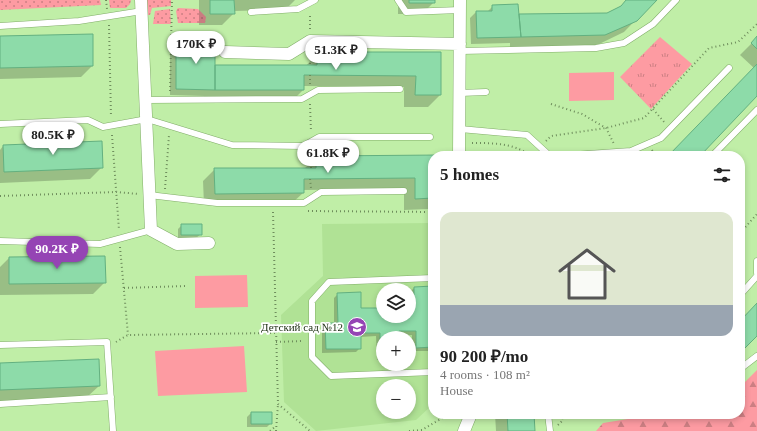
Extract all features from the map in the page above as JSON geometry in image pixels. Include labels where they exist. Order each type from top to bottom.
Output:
[{"type":"street","points":[[142,5],[151,230],[177,244],[209,243]]},
{"type":"street","points":[[459,151],[460,5]]},
{"type":"street","points":[[225,52],[289,54],[310,41],[460,48]]},
{"type":"street","points":[[464,431],[469,419]]},
{"type":"lane","points":[[251,12],[298,9],[316,0]]},
{"type":"lane","points":[[398,0],[406,12],[460,5]]},
{"type":"lane","points":[[460,48],[596,48],[624,42],[653,24],[676,0]]},
{"type":"lane","points":[[0,26],[79,21],[109,16],[142,5]]},
{"type":"lane","points":[[631,151],[661,138],[729,68]]},
{"type":"lane","points":[[146,100],[302,99],[318,90],[400,89]]},
{"type":"lane","points":[[460,93],[486,92]]},
{"type":"lane","points":[[717,151],[757,110]]},
{"type":"lane","points":[[0,124],[88,120],[103,127],[147,119],[232,145],[303,146],[319,137],[430,137]]},
{"type":"lane","points":[[460,129],[527,135],[544,151]]},
{"type":"lane","points":[[150,195],[217,203],[304,202],[321,192],[404,191]]},
{"type":"lane","points":[[0,241],[100,244],[151,230]]},
{"type":"lane","points":[[757,261],[757,272]]},
{"type":"lane","points":[[745,289],[757,276]]},
{"type":"lane","points":[[428,278],[329,282],[312,301],[312,358],[331,376],[428,372]]},
{"type":"lane","points":[[0,345],[107,342],[113,431]]},
{"type":"lane","points":[[745,364],[757,356]]},
{"type":"lane","points":[[0,404],[111,397]]},
{"type":"lane","points":[[549,419],[550,431]]},
{"type":"path","points":[[106,0],[109,16],[111,126],[128,336]]},
{"type":"path","points":[[536,151],[551,136],[606,128],[644,118],[709,48],[738,42],[757,24]]},
{"type":"path","points":[[310,75],[312,141],[311,168]]},
{"type":"path","points":[[551,104],[582,114],[606,128],[618,151]]},
{"type":"path","points":[[653,110],[670,129]]},
{"type":"path","points":[[472,143],[501,144],[524,151]]},
{"type":"path","points":[[0,196],[116,192],[150,195]]},
{"type":"path","points":[[276,431],[278,404],[273,211],[280,211]]},
{"type":"path","points":[[303,211],[428,212]]},
{"type":"path","points":[[745,227],[757,214]]},
{"type":"path","points":[[124,288],[187,286]]},
{"type":"path","points":[[108,347],[128,336],[276,333]]},
{"type":"path","points":[[276,342],[312,340]]},
{"type":"path","points":[[278,404],[310,431]]},
{"type":"path","points":[[409,431],[422,430],[441,419]]},
{"type":"path","points":[[270,431],[277,425]]},
{"type":"shaded area","name":"Детский сад №12","points":[[428,223],[428,409],[416,420],[316,431],[284,402],[281,315],[323,276],[322,224]]},
{"type":"green space","points":[[0,0],[100,0],[101,5],[0,10]]},
{"type":"green space","points":[[109,0],[131,0],[130,4],[126,8],[110,8]]},
{"type":"green space","points":[[146,0],[171,0],[171,6],[152,8],[150,15],[146,15]]},
{"type":"green space","points":[[178,8],[198,9],[206,17],[205,23],[178,23],[176,11]]},
{"type":"green space","points":[[170,9],[171,24],[153,24],[155,11]]},
{"type":"green space","points":[[660,37],[692,64],[651,109],[620,77]]},
{"type":"green space","points":[[614,72],[614,100],[569,101],[569,73]]},
{"type":"green space","points":[[247,275],[248,307],[195,308],[195,276]]},
{"type":"green space","points":[[244,346],[247,392],[158,396],[155,351]]},
{"type":"green space","points":[[757,370],[757,431],[596,431],[603,423],[628,419],[745,419],[745,382]]},
{"type":"building","points":[[210,0],[234,0],[235,14],[210,14]]},
{"type":"building","points":[[409,0],[435,0],[435,3],[409,3]]},
{"type":"building","points":[[626,0],[657,0],[637,21],[605,35],[521,37],[519,14],[607,13],[621,6]]},
{"type":"building","points":[[518,4],[521,37],[477,38],[476,11],[492,11],[492,5]]},
{"type":"building","points":[[93,34],[93,66],[0,68],[0,36]]},
{"type":"building","points":[[757,36],[757,49],[751,43]]},
{"type":"building","points":[[176,40],[215,40],[215,90],[176,89]]},
{"type":"building","points":[[317,52],[441,52],[441,95],[415,95],[416,76],[304,75],[304,90],[215,90],[215,65],[317,65]]},
{"type":"building","points":[[757,64],[757,96],[705,151],[673,151]]},
{"type":"building","points":[[102,141],[103,168],[4,172],[3,145]]},
{"type":"building","points":[[428,155],[428,198],[415,199],[415,178],[304,179],[304,193],[215,194],[214,168],[316,168],[316,156]]},
{"type":"building","points":[[181,224],[202,224],[202,235],[181,235]]},
{"type":"building","points":[[105,256],[106,283],[9,284],[9,257]]},
{"type":"building","points":[[428,286],[428,347],[416,348],[416,331],[376,331],[376,333],[361,333],[361,349],[326,349],[325,323],[338,323],[337,293],[361,292],[361,308],[376,308],[376,323],[416,323],[416,287]]},
{"type":"building","points":[[757,303],[757,336],[745,348],[745,316]]},
{"type":"building","points":[[99,359],[100,386],[0,390],[0,363]]},
{"type":"building","points":[[251,412],[272,412],[272,424],[251,424]]},
{"type":"building","points":[[507,419],[534,419],[535,431],[508,431]]},
{"type":"place","name":"Детский сад №12","points":[[357,327]]}]
